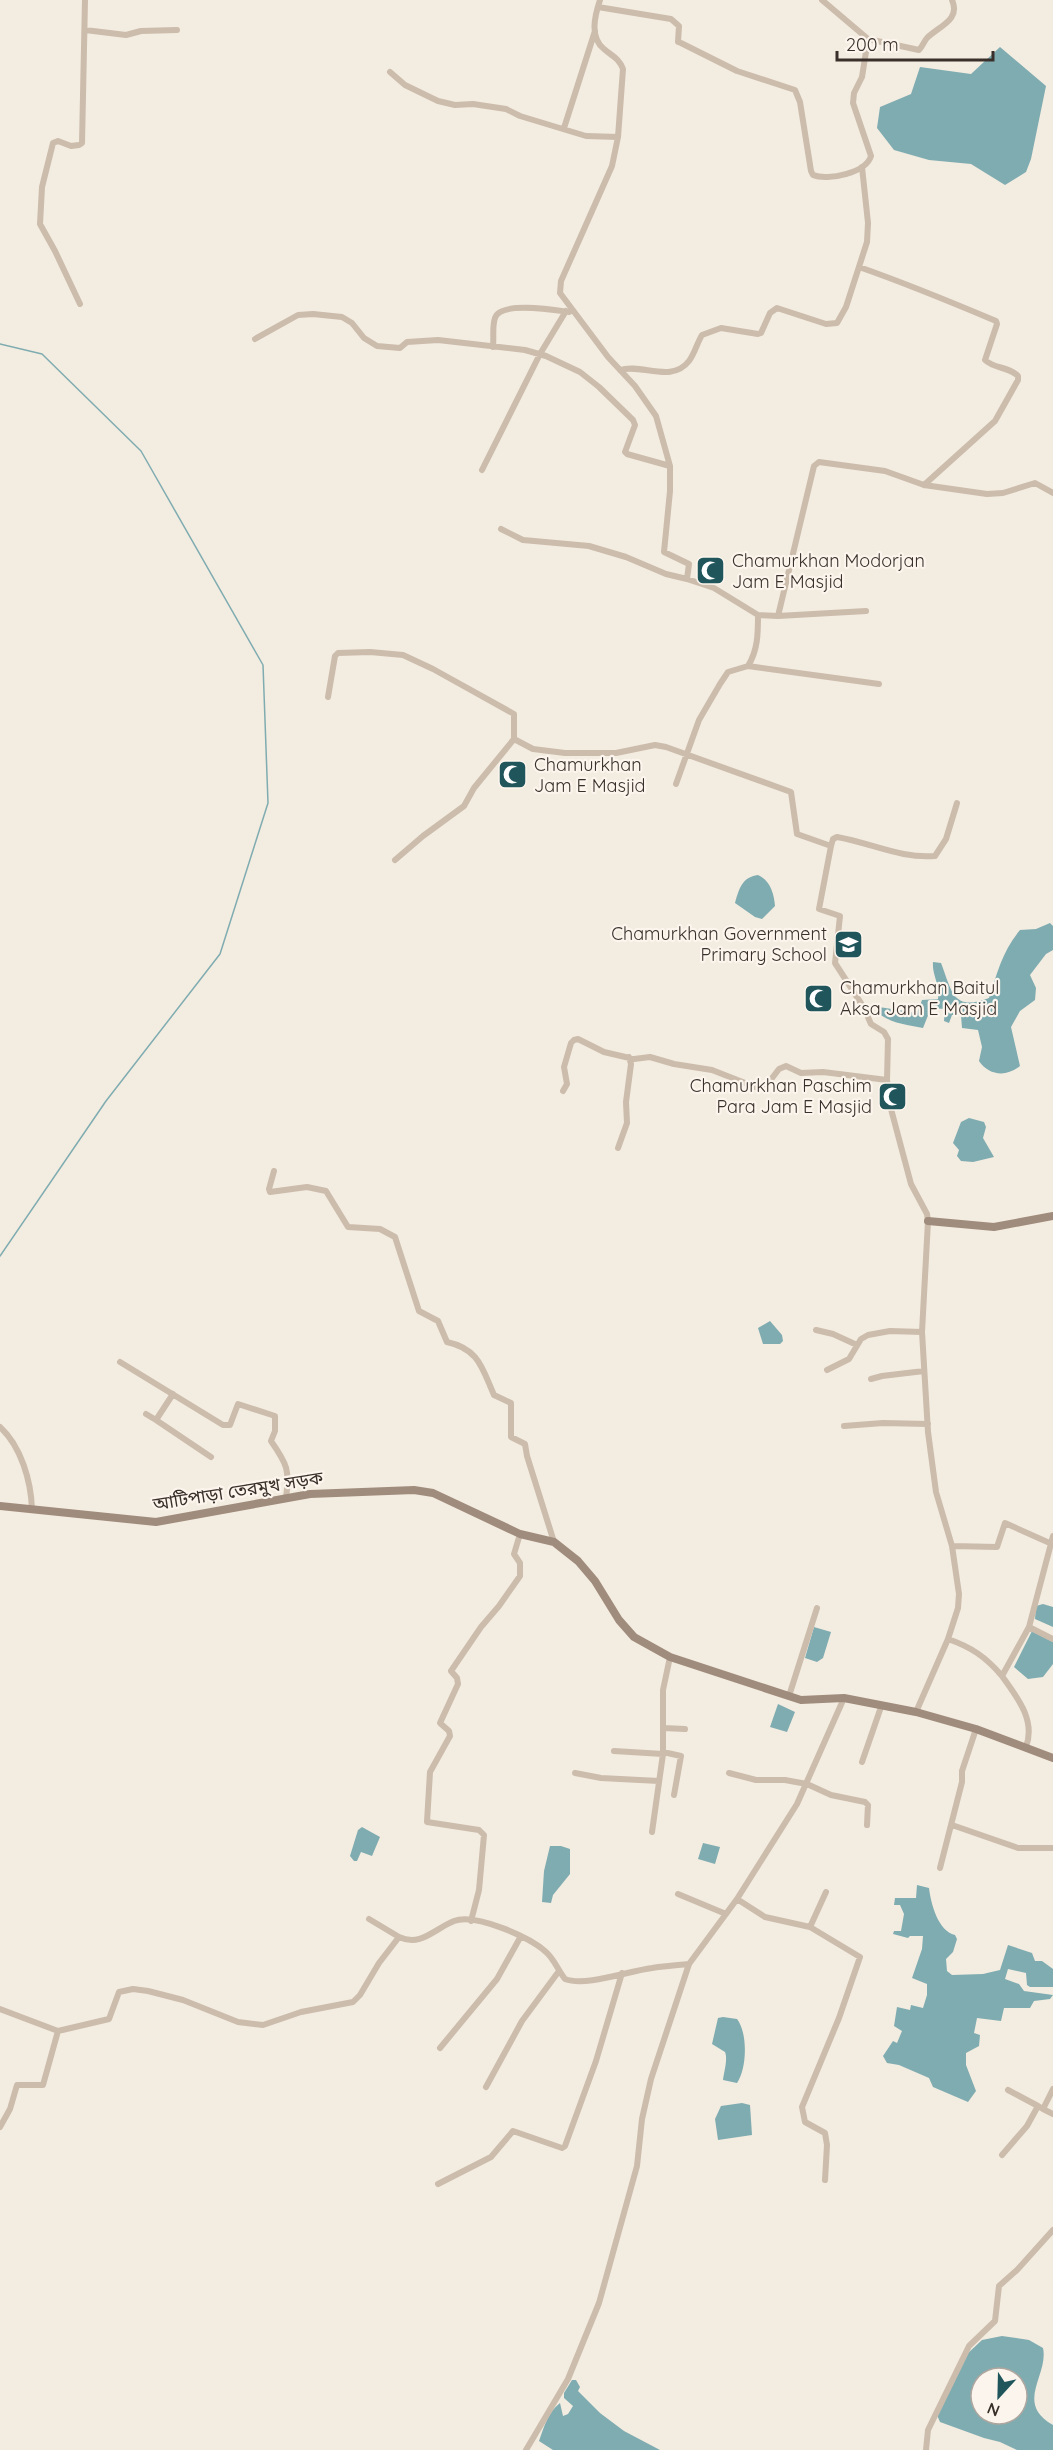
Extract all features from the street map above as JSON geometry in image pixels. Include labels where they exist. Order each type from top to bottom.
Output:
[{"type":"main road","points":[[927,1221],[994,1227],[1053,1216]]},
{"type":"main road","name":"আটিপাড়া তেরমুখ সড়ক","points":[[0,1506],[156,1522],[310,1494],[414,1490],[433,1493],[520,1534],[554,1542],[579,1561],[595,1581],[618,1620],[634,1637],[670,1657],[801,1700],[844,1698],[916,1712],[976,1729],[1053,1758]]},
{"type":"street","points":[[80,304],[40,224],[42,187],[53,143],[58,141],[71,146],[82,143],[85,0]]},
{"type":"street","points":[[823,0],[868,39],[921,49],[927,38],[954,15],[955,7],[952,0]]},
{"type":"street","points":[[687,579],[689,564],[664,550],[668,521],[670,466],[656,416],[635,386],[569,312],[561,293],[561,281],[612,166],[618,136],[623,69],[620,60],[602,48],[596,40],[595,30],[599,4],[671,19],[679,26],[678,42],[681,44],[737,71],[795,90],[800,102],[813,175],[824,177],[862,167],[869,162],[870,149],[853,103],[854,93],[862,77],[868,39]]},
{"type":"street","points":[[85,30],[126,35],[141,31],[177,30]]},
{"type":"street","points":[[564,128],[588,45],[595,30]]},
{"type":"street","points":[[390,72],[405,85],[438,101],[455,105],[473,104],[498,108],[586,136],[618,136]]},
{"type":"street","points":[[620,370],[629,367],[648,372],[666,372],[681,368],[692,358],[702,335],[721,328],[761,333],[770,313],[777,308],[826,324],[837,323],[846,307],[868,234],[862,167]]},
{"type":"street","points":[[859,267],[956,302],[971,312],[996,321],[985,360],[990,365],[1006,368],[1018,376],[995,422],[924,485]]},
{"type":"street","points":[[493,347],[495,317],[498,313],[521,307],[569,312]]},
{"type":"street","points":[[482,470],[540,354],[569,312]]},
{"type":"street","points":[[255,339],[298,315],[313,314],[342,317],[352,323],[364,338],[377,346],[400,348],[407,342],[438,340],[525,350],[540,354],[580,372],[633,420],[635,425],[626,449],[627,454],[670,466]]},
{"type":"street","points":[[778,616],[816,464],[819,462],[885,471],[924,485],[987,494],[1003,493],[1035,483],[1053,493]]},
{"type":"street","points":[[501,529],[523,540],[589,546],[626,557],[666,574],[714,588],[758,615],[866,611]]},
{"type":"street","points":[[748,666],[758,641],[758,615]]},
{"type":"street","points":[[328,697],[335,656],[338,653],[370,652],[403,655],[514,714],[514,739],[474,788],[464,806],[430,830],[395,860]]},
{"type":"street","points":[[676,784],[699,720],[728,672],[748,666],[879,684]]},
{"type":"street","points":[[514,739],[533,749],[549,752],[605,754],[655,745],[686,755],[791,792],[797,834],[831,846]]},
{"type":"street","points":[[916,1712],[948,1639],[958,1608],[959,1594],[952,1546],[936,1492],[928,1424],[922,1332],[927,1214],[911,1184],[891,1109],[887,1080],[888,1039],[872,1024],[835,963],[840,916],[819,909],[833,839],[837,837],[866,843],[907,856],[935,856],[946,839],[957,804]]},
{"type":"street","points":[[563,1091],[567,1084],[564,1067],[574,1040],[578,1039],[604,1052],[634,1059],[650,1057],[674,1064],[712,1070],[758,1088],[766,1086],[779,1069],[786,1066],[801,1073],[823,1072],[887,1080]]},
{"type":"street","points":[[618,1148],[627,1123],[626,1102],[631,1064],[629,1057]]},
{"type":"street","points":[[274,1172],[268,1189],[270,1192],[307,1187],[326,1191],[348,1227],[380,1229],[395,1237],[419,1311],[438,1321],[447,1342],[470,1350],[494,1395],[511,1402],[511,1437],[525,1444],[554,1542]]},
{"type":"street","points":[[816,1330],[833,1334],[857,1345]]},
{"type":"street","points":[[827,1370],[849,1359],[861,1339],[874,1333],[922,1332]]},
{"type":"street","points":[[120,1362],[226,1426],[230,1425],[238,1404],[275,1416],[275,1431],[271,1441],[288,1466],[286,1498]]},
{"type":"street","points":[[871,1379],[924,1371]]},
{"type":"street","points":[[156,1420],[173,1394]]},
{"type":"street","points":[[146,1414],[212,1457]]},
{"type":"street","points":[[844,1425],[928,1424]]},
{"type":"street","points":[[0,1427],[12,1438],[24,1468],[32,1509]]},
{"type":"street","points":[[952,1546],[997,1547],[1005,1523],[1052,1540],[1029,1627],[1002,1676]]},
{"type":"street","points":[[471,1921],[479,1890],[484,1835],[478,1830],[428,1822],[430,1772],[450,1733],[440,1723],[458,1684],[457,1677],[451,1671],[520,1576],[520,1563],[514,1554],[520,1534]]},
{"type":"street","points":[[789,1696],[817,1608]]},
{"type":"street","points":[[1029,1627],[1053,1639]]},
{"type":"street","points":[[948,1639],[968,1646],[987,1659],[1002,1676],[1017,1697],[1029,1725],[1026,1747]]},
{"type":"street","points":[[652,1832],[663,1753],[663,1690],[670,1657]]},
{"type":"street","points":[[526,2450],[568,2379],[599,2303],[637,2166],[642,2119],[651,2079],[689,1964],[771,1848],[807,1784],[844,1698]]},
{"type":"street","points":[[862,1762],[881,1707]]},
{"type":"street","points":[[663,1728],[686,1729]]},
{"type":"street","points":[[940,1868],[962,1782],[962,1771],[976,1729]]},
{"type":"street","points":[[614,1751],[681,1756],[674,1795]]},
{"type":"street","points":[[575,1773],[601,1778],[659,1780]]},
{"type":"street","points":[[729,1773],[756,1780],[785,1780],[807,1784],[831,1795],[865,1802],[868,1805],[867,1825]]},
{"type":"street","points":[[952,1825],[1018,1848],[1053,1848]]},
{"type":"street","points":[[810,1927],[826,1892]]},
{"type":"street","points":[[678,1894],[726,1914]]},
{"type":"street","points":[[737,1899],[765,1917],[810,1927],[860,1957],[835,2028],[802,2107],[805,2122],[823,2130],[826,2137],[825,2180]]},
{"type":"street","points":[[369,1919],[407,1941],[416,1941],[455,1921],[471,1921],[511,1931],[545,1951],[565,1979],[575,1981],[689,1964]]},
{"type":"street","points":[[440,2048],[497,1979],[521,1936]]},
{"type":"street","points":[[0,2009],[58,2031],[109,2019],[119,1992],[133,1989],[183,2000],[252,2025],[263,2025],[301,2012],[353,2002],[399,1937]]},
{"type":"street","points":[[486,2087],[522,2021],[559,1971]]},
{"type":"street","points":[[438,2184],[491,2157],[513,2131],[562,2148],[565,2146],[596,2061],[622,1973]]},
{"type":"street","points":[[0,2127],[17,2085],[43,2085],[58,2031]]},
{"type":"street","points":[[1002,2155],[1027,2126],[1053,2089]]},
{"type":"street","points":[[1008,2090],[1053,2114]]},
{"type":"street","points":[[926,2450],[928,2430],[969,2346],[995,2321],[999,2286],[1017,2270],[1053,2230]]},
{"type":"water","points":[[1000,47],[1046,86],[1031,159],[1026,172],[1005,185],[971,164],[929,160],[894,150],[877,128],[880,107],[911,94],[920,67],[971,74]]},
{"type":"water","points":[[758,875],[766,880],[771,888],[775,906],[762,919],[755,917],[735,903],[745,881]]},
{"type":"water","points":[[1050,923],[1053,926],[1053,950],[1046,954],[1030,975],[1036,988],[1035,1000],[1020,1011],[1011,1027],[1020,1066],[1015,1070],[998,1073],[983,1066],[979,1061],[982,1047],[978,1030],[962,1028],[961,1015],[952,1015],[949,1023],[944,1021],[945,1009],[931,1008],[923,1028],[893,1021],[877,1012],[879,1007],[917,1013],[922,1000],[938,999],[933,962],[941,963],[951,990],[960,1000],[977,1002],[989,998],[1005,954],[1020,930],[1036,929]]},
{"type":"water","points":[[969,1118],[984,1122],[986,1127],[983,1138],[994,1157],[973,1162],[961,1161],[957,1156],[959,1150],[953,1143],[961,1122]]},
{"type":"water","points":[[770,1321],[782,1335],[783,1341],[780,1344],[763,1344],[758,1328]]},
{"type":"water","points":[[1043,1604],[1053,1607],[1053,1627],[1035,1619],[1036,1606]]},
{"type":"water","points":[[814,1627],[831,1632],[823,1658],[817,1662],[805,1658]]},
{"type":"water","points":[[1032,1631],[1053,1642],[1053,1664],[1043,1677],[1028,1679],[1014,1667]]},
{"type":"water","points":[[778,1704],[795,1712],[787,1732],[770,1727]]},
{"type":"water","points":[[362,1827],[380,1837],[372,1856],[361,1852],[357,1861],[354,1861],[350,1856],[358,1830]]},
{"type":"water","points":[[703,1843],[720,1847],[715,1864],[698,1859]]},
{"type":"water","points":[[550,1846],[570,1849],[570,1874],[553,1895],[551,1903],[542,1902],[544,1871]]},
{"type":"water","points":[[917,1885],[929,1888],[940,1923],[957,1939],[953,1952],[946,1959],[947,1971],[952,1975],[983,1974],[1000,1970],[1008,1945],[1032,1953],[1035,1961],[1042,1961],[1053,1969],[1053,1987],[1030,1987],[1027,1985],[1026,1973],[1008,1969],[1005,1979],[1019,1984],[1024,1991],[1053,1995],[1050,1999],[1034,2001],[1030,2008],[1004,2008],[1001,2021],[977,2018],[974,2033],[980,2035],[979,2046],[966,2053],[966,2065],[976,2091],[968,2102],[933,2087],[929,2078],[899,2065],[887,2063],[883,2056],[893,2041],[897,2043],[902,2031],[894,2026],[897,2007],[910,2010],[911,2005],[923,2008],[927,1995],[927,1984],[912,1978],[922,1949],[923,1936],[908,1938],[893,1934],[894,1931],[901,1931],[904,1914],[900,1905],[894,1905],[895,1898],[916,1898]]},
{"type":"water","points":[[718,2018],[737,2019],[743,2033],[745,2051],[743,2069],[737,2083],[723,2080],[726,2055],[712,2044]]},
{"type":"water","points":[[742,2103],[750,2105],[752,2135],[718,2140],[715,2119],[721,2106]]},
{"type":"water","points":[[1002,2336],[1029,2340],[1043,2348],[1044,2358],[1034,2398],[1036,2407],[1042,2416],[1053,2425],[1053,2450],[1017,2450],[940,2422],[937,2415],[966,2355],[982,2340]]},
{"type":"water","points":[[572,2380],[576,2380],[580,2387],[578,2391],[600,2413],[624,2431],[660,2450],[553,2450],[539,2441],[552,2411],[560,2403],[563,2416],[568,2414],[573,2406],[564,2398],[564,2393]]},
{"type":"waterway","points":[[0,344],[42,354],[141,451],[263,665],[268,803],[220,954],[106,1101],[0,1256]]},
{"type":"place","name":"Chamurkhan Modorjan Jam E Masjid","points":[[711,571]]},
{"type":"place","name":"Chamurkhan Jam E Masjid","points":[[513,775]]},
{"type":"place","name":"Chamurkhan Government Primary School","points":[[848,944]]},
{"type":"place","name":"Chamurkhan Baitul Aksa Jam E Masjid","points":[[819,998]]},
{"type":"place","name":"Chamurkhan Paschim Para Jam E Masjid","points":[[893,1096]]}]
